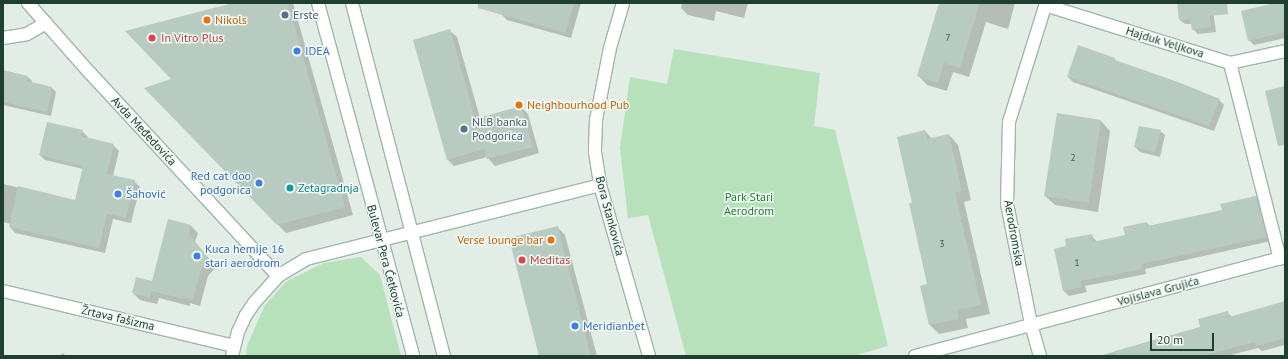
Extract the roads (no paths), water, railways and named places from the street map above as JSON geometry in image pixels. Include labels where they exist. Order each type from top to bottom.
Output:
[{"type":"street","name":"Avda Međedovića","points":[[28,3],[90,73],[278,276]]},
{"type":"street","name":"Bulevar Pera Ćetkovića","points":[[318,3],[412,356]]},
{"type":"street","points":[[352,3],[401,186],[444,356]]},
{"type":"street","name":"Bora Stankovića","points":[[623,3],[610,48],[596,120],[595,152],[600,185],[650,356]]},
{"type":"street","name":"Hajduk Veljkova","points":[[1046,4],[1230,63],[1285,51]]},
{"type":"street","name":"Aerodromska","points":[[1040,356],[1031,324],[1007,204],[1009,122],[1046,4]]},
{"type":"street","points":[[3,38],[27,34],[46,23]]},
{"type":"street","points":[[1230,63],[1283,258]]},
{"type":"street","points":[[233,351],[246,315],[262,293],[278,276],[306,259],[600,185]]},
{"type":"street","name":"Vojislava Grujića","points":[[1031,324],[1283,258]]},
{"type":"street","name":"Žrtava fašizma","points":[[3,291],[233,351]]},
{"type":"street","points":[[915,356],[1031,324]]},
{"type":"place","name":"Erste","points":[[285,15]]},
{"type":"place","name":"Nikols","points":[[207,20]]},
{"type":"place","name":"In Vitro Plus","points":[[152,38]]},
{"type":"place","name":"IDEA","points":[[297,51]]},
{"type":"place","name":"Neighbourhood Pub","points":[[519,105]]},
{"type":"place","name":"NLB banka Podgorica","points":[[464,129]]},
{"type":"place","name":"Red cat doo podgorica","points":[[259,183]]},
{"type":"place","name":"Zetagradnja","points":[[290,188]]},
{"type":"place","name":"Šahović","points":[[118,194]]},
{"type":"place","name":"Verse lounge bar","points":[[551,240]]},
{"type":"place","name":"Kuca hemije 16 stari aerodrom","points":[[197,256]]},
{"type":"place","name":"Meditas","points":[[522,260]]},
{"type":"place","name":"Meridianbet","points":[[575,326]]},
{"type":"park label","name":"Park Stari Aerodrom","points":[[749,204]]}]
